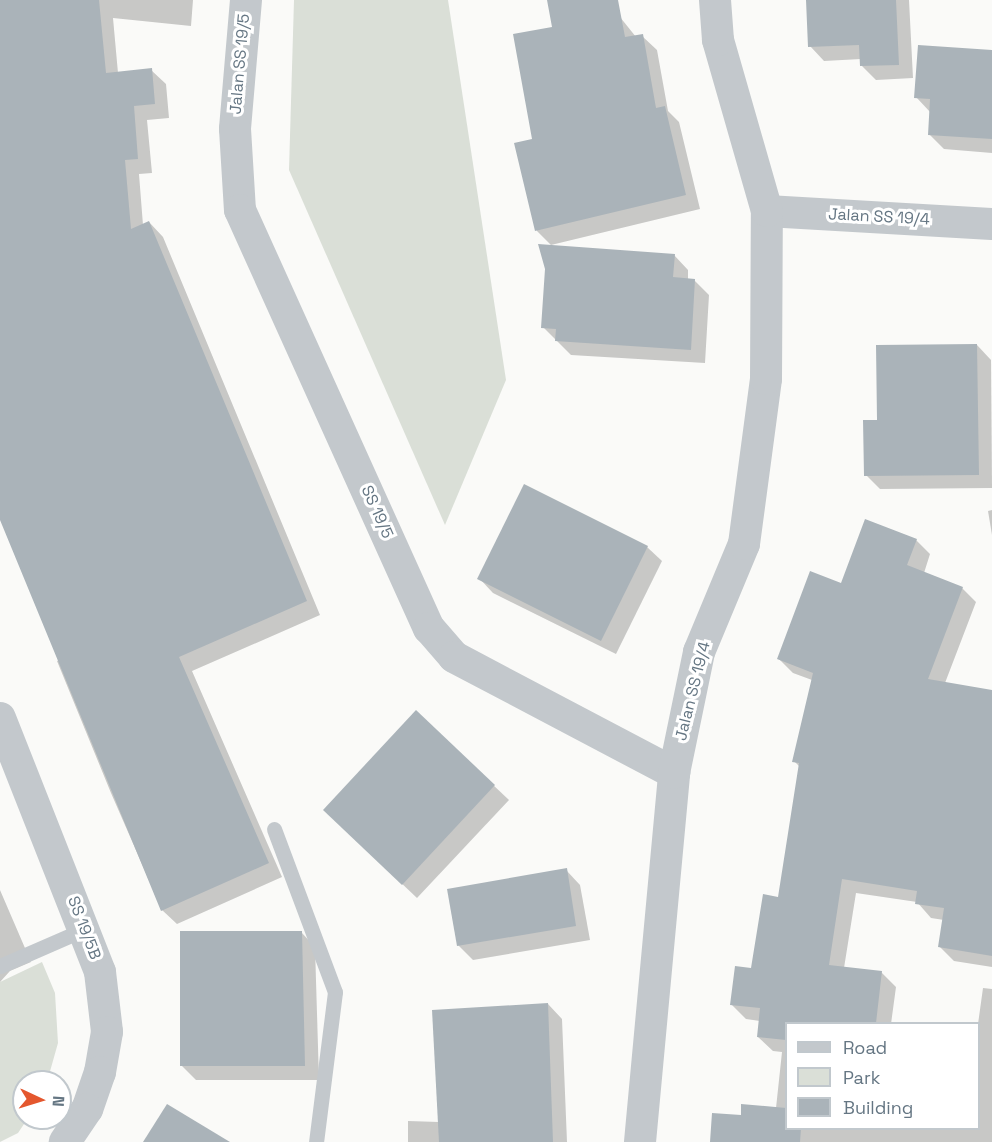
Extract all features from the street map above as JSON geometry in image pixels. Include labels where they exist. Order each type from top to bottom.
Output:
[{"type":"street","name":"Jalan SS 19/5","points":[[235,129],[246,0]]},
{"type":"street","name":"Jalan SS 19/4","points":[[640,1142],[674,772],[699,652],[744,544],[766,379],[766,211],[718,40],[715,0]]},
{"type":"street","name":"SS 19/5","points":[[235,129],[240,210],[429,628],[454,657],[674,772]]},
{"type":"street","name":"Jalan SS 19/4","points":[[766,211],[992,224]]},
{"type":"street","name":"SS 19/5B","points":[[0,718],[100,972],[107,1032],[100,1072],[87,1109],[65,1142]]},
{"type":"lane","points":[[274,829],[335,992],[316,1142]]},
{"type":"lane","points":[[0,966],[85,929]]},
{"type":"green space","points":[[294,0],[448,0],[506,380],[445,525],[289,170]]},
{"type":"green space","points":[[42,962],[55,993],[58,1043],[50,1070],[12,1070],[12,1130],[20,1130],[0,1142],[0,982]]},
{"type":"building","points":[[0,0],[99,0],[106,73],[152,68],[155,104],[134,106],[138,159],[125,160],[131,229],[149,221],[307,601],[179,657],[269,863],[161,911],[0,520]]},
{"type":"building","points":[[547,0],[618,0],[625,37],[643,34],[656,108],[665,106],[686,195],[535,231],[514,143],[532,139],[513,34],[552,27]]},
{"type":"building","points":[[806,0],[896,0],[899,65],[860,66],[859,45],[808,47]]},
{"type":"building","points":[[918,45],[992,50],[992,139],[928,135],[930,99],[914,98]]},
{"type":"building","points":[[538,244],[675,254],[673,277],[695,279],[691,350],[555,341],[556,329],[541,328],[545,269]]},
{"type":"building","points":[[977,344],[979,475],[864,476],[863,420],[877,420],[876,345]]},
{"type":"building","points":[[524,484],[648,546],[601,641],[477,579]]},
{"type":"building","points":[[865,519],[917,539],[907,565],[963,587],[928,679],[992,690],[992,956],[938,947],[944,908],[915,904],[917,891],[842,879],[829,965],[882,971],[876,1022],[785,1022],[785,1040],[757,1037],[760,1008],[730,1005],[735,966],[751,968],[763,894],[778,897],[799,763],[792,762],[813,673],[777,659],[810,571],[841,583]]},
{"type":"building","points":[[416,710],[495,785],[402,885],[323,810]]},
{"type":"building","points":[[567,868],[576,926],[457,946],[447,889]]},
{"type":"building","points":[[180,931],[302,931],[305,1066],[180,1066]]},
{"type":"building","points":[[548,1003],[553,1142],[439,1142],[432,1010]]},
{"type":"building","points":[[167,1104],[230,1142],[143,1142]]},
{"type":"building","points":[[741,1104],[785,1108],[785,1130],[801,1130],[800,1142],[710,1142],[712,1113],[741,1115]]}]
